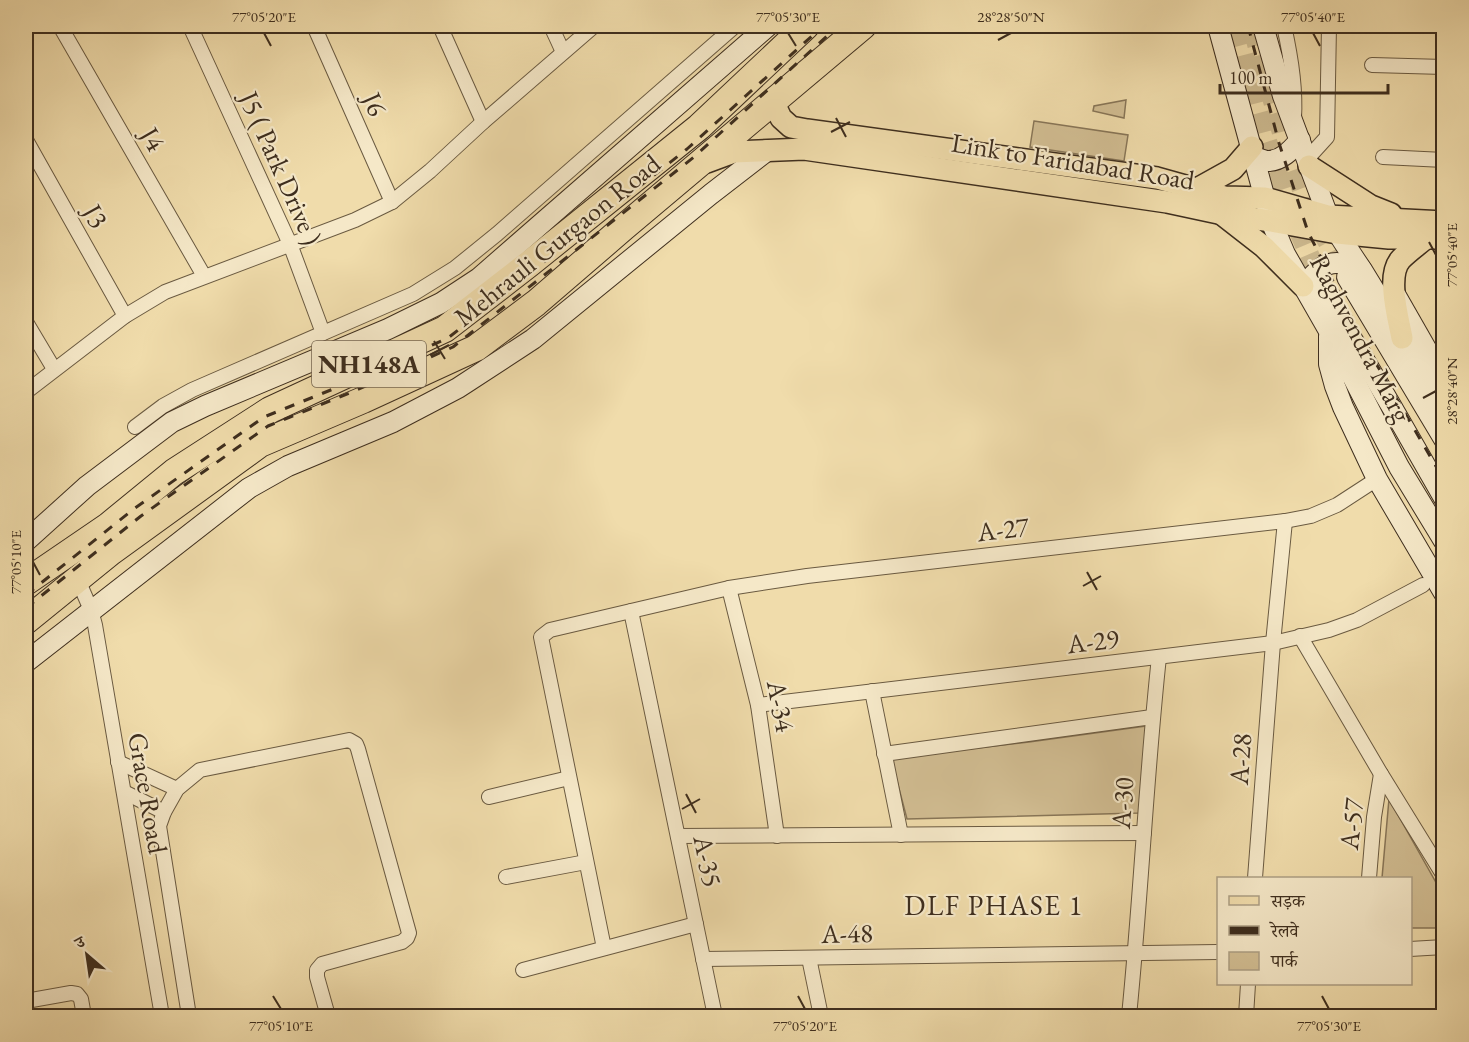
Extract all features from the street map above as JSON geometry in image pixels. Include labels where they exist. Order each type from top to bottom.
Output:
[{"type":"highway","name":"Mehrauli Gurgaon Road","points":[[26,621],[111,552],[260,444],[476,348],[536,303],[863,26]]},
{"type":"highway","name":"Mehrauli Gurgaon Road","points":[[26,582],[108,526],[174,472],[270,410],[445,329],[699,127],[792,31]]},
{"type":"main road","name":"Link to Faridabad Road","points":[[773,101],[781,118],[791,127],[1157,178],[1225,197],[1265,198],[1332,224],[1389,238],[1435,237]]},
{"type":"main road","points":[[1302,147],[1371,206],[1406,221]]},
{"type":"main road","name":"Link to Faridabad Road","points":[[695,167],[734,152],[804,148],[1167,202],[1271,221],[1332,224],[1384,218],[1443,222]]},
{"type":"main road","points":[[1197,189],[1233,170],[1253,152]]},
{"type":"main road","points":[[1223,214],[1264,247],[1303,286]]},
{"type":"main road","points":[[1402,338],[1395,295],[1396,269],[1400,260],[1435,237]]},
{"type":"street","name":"J4","points":[[60,26],[204,276]]},
{"type":"street","name":"J5 ( Park Drive )","points":[[190,26],[290,244],[323,333]]},
{"type":"street","name":"J6","points":[[314,26],[392,202]]},
{"type":"street","points":[[440,26],[483,122]]},
{"type":"street","points":[[551,26],[563,52]]},
{"type":"street","points":[[26,392],[125,316],[165,292],[355,220],[392,202],[594,26]]},
{"type":"street","points":[[135,427],[163,406],[192,390],[413,294],[455,268],[506,227],[735,26]]},
{"type":"street","points":[[28,534],[172,422],[388,329],[441,303],[479,278],[768,26]]},
{"type":"street","points":[[1218,26],[1265,198]]},
{"type":"street","name":"Raghvendra Marg","points":[[1263,26],[1283,96],[1332,224],[1354,273],[1402,338],[1443,410]]},
{"type":"street","points":[[1284,26],[1291,60],[1302,147]]},
{"type":"street","points":[[1253,152],[1268,161],[1279,159],[1327,137],[1329,26]]},
{"type":"street","points":[[1372,64],[1443,67]]},
{"type":"street","name":"J3","points":[[26,140],[125,316]]},
{"type":"street","points":[[26,662],[249,488],[288,466],[393,422],[458,388],[533,339],[768,150]]},
{"type":"street","points":[[1383,157],[1443,160]]},
{"type":"street","name":"Raghvendra Marg","points":[[1265,198],[1271,221],[1285,254],[1329,331],[1399,467],[1443,541]]},
{"type":"street","points":[[1303,286],[1329,263],[1345,263],[1354,273],[1443,439]]},
{"type":"street","points":[[1324,291],[1443,498]]},
{"type":"street","points":[[1395,295],[1443,380]]},
{"type":"street","points":[[26,322],[54,369]]},
{"type":"street","points":[[1329,331],[1329,364],[1343,407],[1375,480],[1443,593]]},
{"type":"street","name":"A-27","points":[[569,778],[541,637],[550,630],[729,588],[807,576],[1285,521],[1311,516],[1337,505],[1375,480]]},
{"type":"street","name":"A-28","points":[[1255,877],[1285,521]]},
{"type":"street","name":"Grace Road","points":[[78,580],[91,610],[162,1017]]},
{"type":"street","name":"A-29","points":[[758,705],[1273,643],[1329,630],[1357,620],[1423,585]]},
{"type":"street","name":"A-34","points":[[729,588],[758,705],[777,836]]},
{"type":"street","name":"A-35","points":[[631,611],[696,924],[712,1016]]},
{"type":"street","points":[[1300,636],[1443,876]]},
{"type":"street","name":"A-30","points":[[1129,1017],[1152,717],[1159,657]]},
{"type":"street","points":[[872,691],[901,835]]},
{"type":"street","points":[[884,754],[1152,717]]},
{"type":"street","points":[[189,1017],[159,826],[177,789],[203,770],[349,740],[356,744],[409,933],[402,942],[322,964],[317,970],[317,977],[328,1017]]},
{"type":"street","points":[[118,762],[177,789]]},
{"type":"street","name":"A-57","points":[[1369,877],[1374,817],[1381,774]]},
{"type":"street","points":[[489,797],[569,778],[604,948]]},
{"type":"street","points":[[124,792],[164,812]]},
{"type":"street","points":[[678,836],[1144,833]]},
{"type":"street","points":[[506,877],[586,862]]},
{"type":"street","points":[[523,970],[696,924]]},
{"type":"street","points":[[1412,949],[1443,947]]},
{"type":"street","name":"A-48","points":[[703,959],[1217,952]]},
{"type":"street","points":[[809,958],[821,1017]]},
{"type":"street","points":[[1246,1017],[1248,985]]},
{"type":"street","points":[[26,1001],[71,993],[77,989],[84,1017]]},
{"type":"green space","points":[[1126,100],[1124,118],[1093,111],[1094,106]]},
{"type":"green space","points":[[1034,121],[1128,135],[1124,161],[1030,147]]},
{"type":"green space","points":[[1146,726],[1139,813],[907,819],[891,758],[1029,742]]},
{"type":"green space","points":[[1389,799],[1443,895],[1443,928],[1412,928],[1412,877],[1382,877]]},
{"type":"tunnel","points":[[1236,26],[1266,138],[1289,208],[1322,285]]},
{"type":"tunnel","points":[[1252,26],[1284,140],[1308,206],[1347,277]]},
{"type":"railway","points":[[26,595],[135,508],[264,417],[348,383],[448,338],[687,149],[823,26]]},
{"type":"railway","points":[[26,608],[141,516],[268,426],[453,347],[694,157],[838,26]]},
{"type":"railway","points":[[1248,26],[1279,143],[1308,232],[1367,348],[1444,480]]},
{"type":"district","name":"DLF PHASE 1","points":[[994,905]]}]
